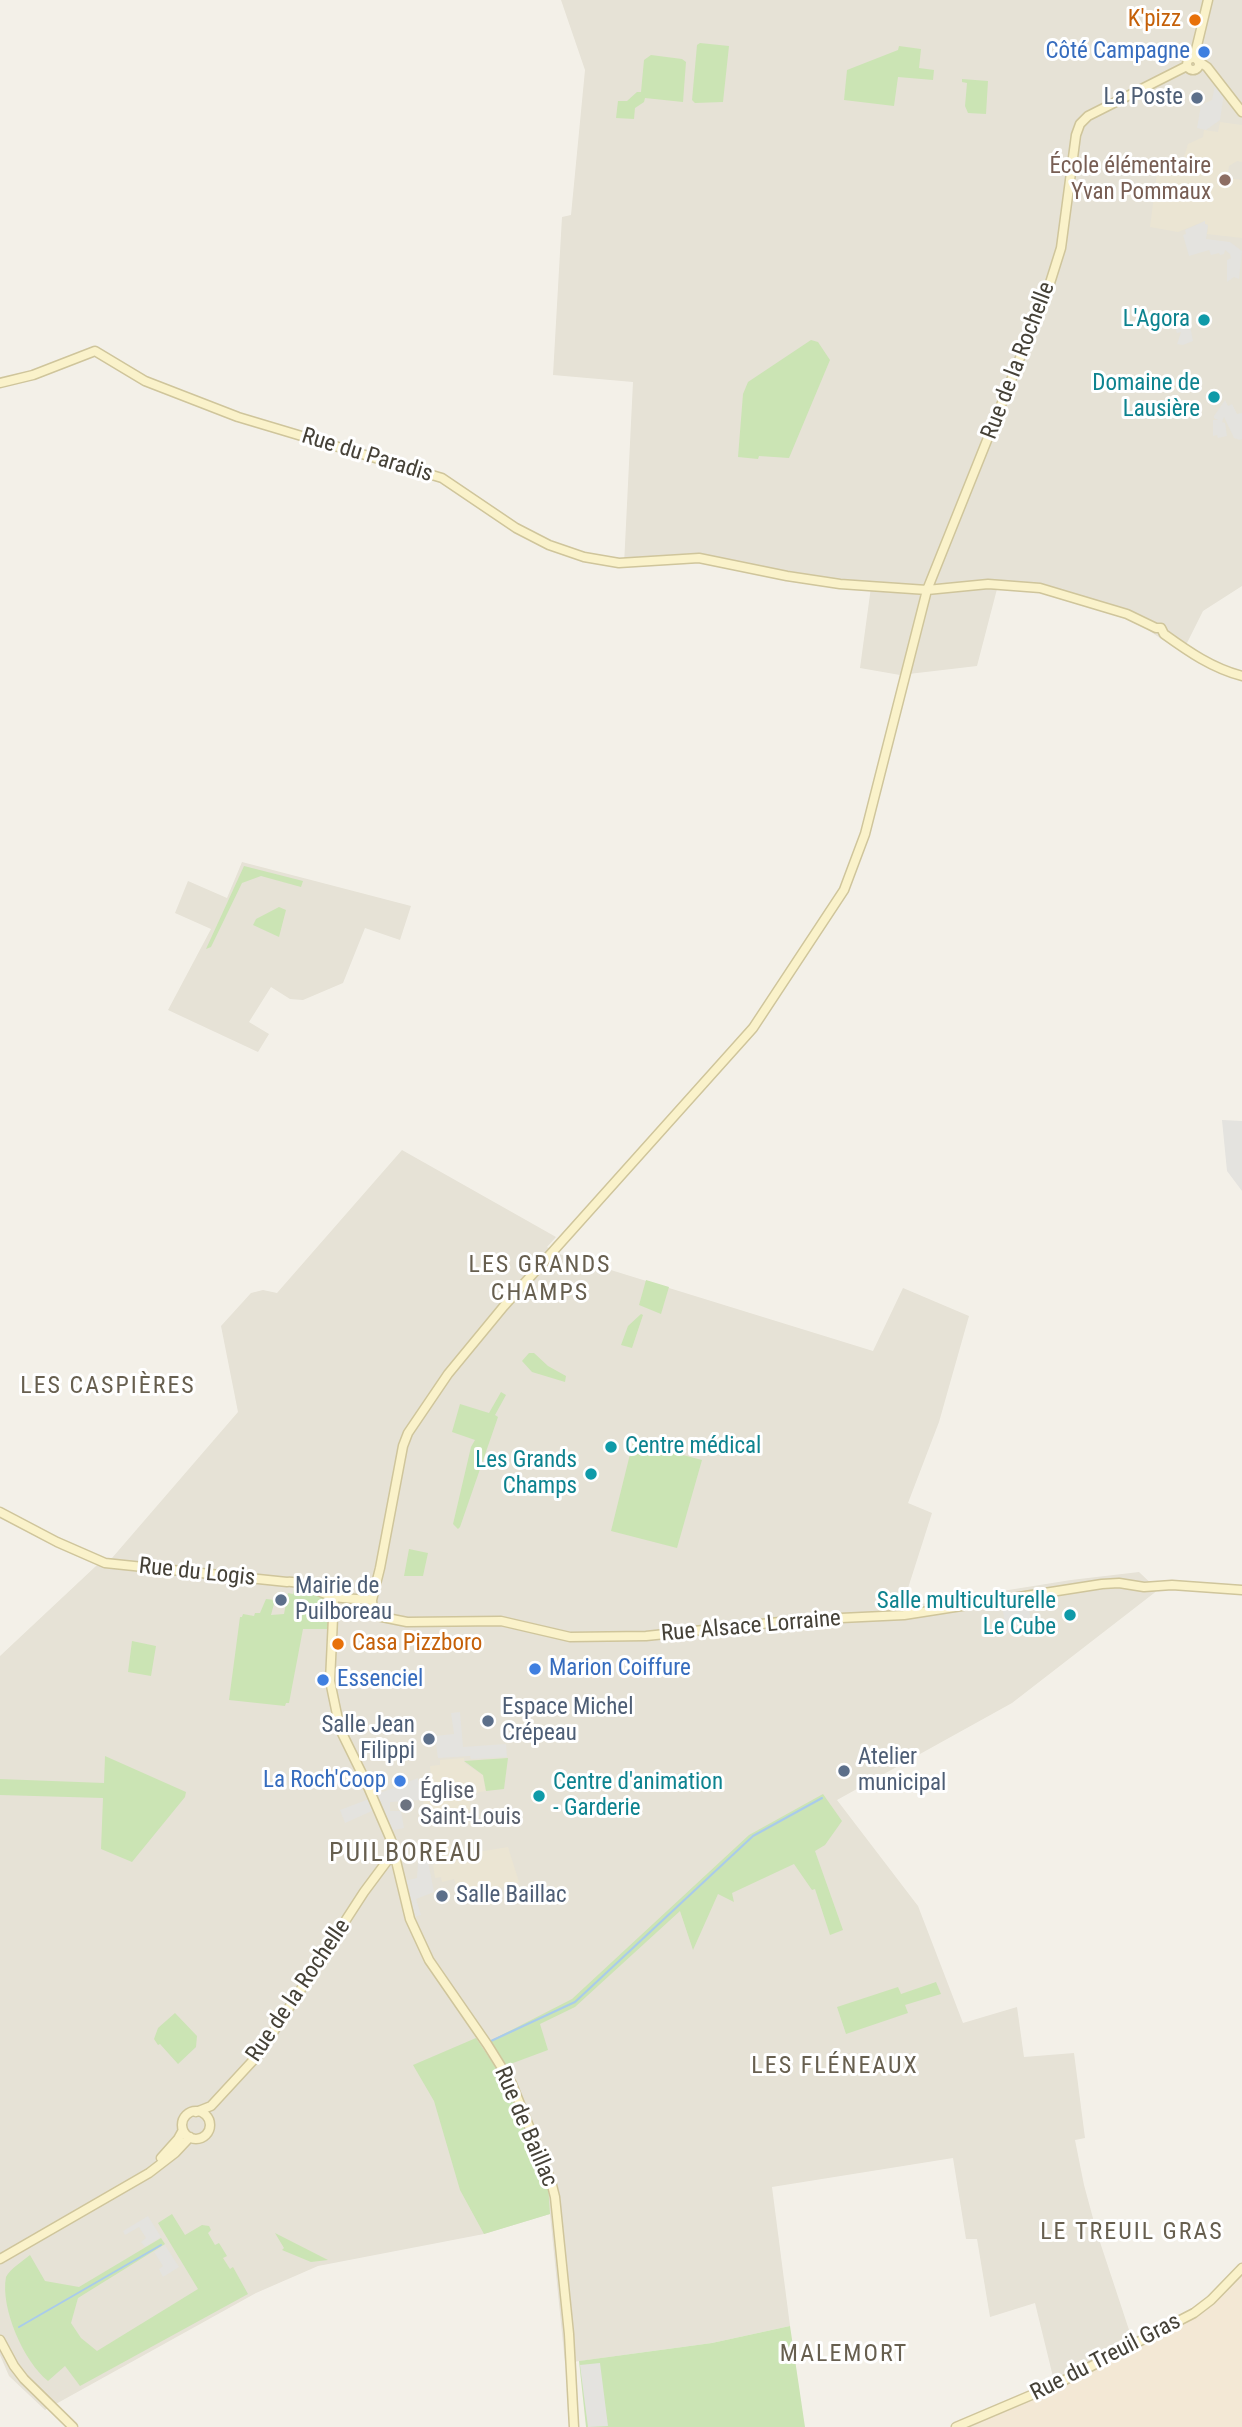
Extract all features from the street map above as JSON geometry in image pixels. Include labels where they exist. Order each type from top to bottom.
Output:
[{"type":"street","points":[[1209,0],[1194,63],[1204,64],[1242,112]]},
{"type":"street","name":"Rue de la Rochelle","points":[[372,1600],[403,1446],[408,1433],[448,1374],[503,1306],[753,1028],[844,890],[865,834],[927,590],[1050,283],[1061,248],[1076,135],[1080,124],[1088,116],[1194,63]]},
{"type":"street","name":"Rue du Paradis","points":[[0,383],[33,375],[95,351],[145,381],[238,417],[442,478],[516,528],[549,545],[584,557],[619,563],[699,558],[828,582],[927,590],[988,584],[1040,588],[1127,614],[1161,628],[1164,634],[1196,658],[1218,669],[1242,676]]},
{"type":"street","name":"Rue du Logis","points":[[0,1513],[99,1561],[298,1582],[309,1589],[334,1597],[372,1600]]},
{"type":"street","name":"Rue Alsace Lorraine","points":[[372,1600],[373,1612],[382,1618],[407,1622],[502,1621],[570,1637],[646,1636],[799,1620],[904,1615],[1102,1584],[1242,1590]]},
{"type":"street","name":"Rue de Baillac","points":[[334,1597],[330,1681],[340,1729],[391,1840],[410,1919],[429,1960],[486,2041],[512,2084],[551,2182],[555,2197],[569,2334],[575,2427]]},
{"type":"street","name":"Rue de la Rochelle","points":[[196,2112],[211,2106],[259,2054],[393,1853]]},
{"type":"street","points":[[380,1871],[388,1870],[398,1874]]},
{"type":"street","name":"Rue de la Rochelle","points":[[208,2119],[211,2106]]},
{"type":"street","points":[[149,2173],[178,2139],[185,2118],[196,2112],[203,2113],[208,2119],[209,2129],[205,2135],[196,2139],[183,2130]]},
{"type":"street","points":[[0,2259],[149,2173],[190,2137]]},
{"type":"street","points":[[0,2266],[18,2251]]},
{"type":"street","name":"Rue du Treuil Gras","points":[[956,2427],[1044,2391],[1194,2313],[1211,2300],[1242,2268]]},
{"type":"street","points":[[0,2340],[14,2366],[73,2427]]},
{"type":"shaded area","points":[[561,0],[1242,0],[1242,586],[1203,611],[1181,652],[1133,620],[1111,611],[1033,591],[997,589],[977,666],[900,675],[860,668],[871,587],[702,559],[624,565],[633,382],[553,375],[562,217],[571,215],[585,70]]},
{"type":"shaded area","points":[[1215,85],[1224,93],[1220,120],[1206,130],[1197,128],[1201,105],[1212,100]]},
{"type":"shaded area","points":[[1220,122],[1242,125],[1242,162],[1237,161],[1229,166],[1227,178],[1242,180],[1242,238],[1207,234],[1208,225],[1205,221],[1178,232],[1150,227],[1159,157],[1183,160],[1188,144],[1203,137],[1204,130],[1218,132]]},
{"type":"shaded area","points":[[1205,221],[1208,225],[1206,239],[1230,242],[1242,251],[1239,279],[1234,277],[1227,282],[1227,260],[1231,258],[1225,250],[1224,254],[1220,255],[1211,255],[1209,250],[1189,256],[1183,235],[1186,234],[1185,230]]},
{"type":"shaded area","points":[[1183,313],[1185,321],[1189,320],[1193,341],[1183,345],[1177,344],[1181,332],[1177,333],[1172,316]]},
{"type":"shaded area","points":[[1225,400],[1228,406],[1232,404],[1237,414],[1242,413],[1240,440],[1234,438],[1224,417],[1222,422],[1225,423],[1227,436],[1213,436],[1213,420],[1218,420],[1214,416]]},
{"type":"shaded area","points":[[242,862],[411,906],[400,940],[365,928],[343,983],[303,1000],[290,999],[271,987],[249,1022],[269,1034],[258,1052],[168,1010],[211,929],[175,913],[188,881],[227,898]]},
{"type":"shaded area","points":[[1222,1120],[1242,1121],[1242,1191],[1227,1171]]},
{"type":"shaded area","points":[[402,1150],[556,1237],[547,1247],[559,1254],[873,1351],[903,1288],[969,1316],[939,1422],[908,1503],[932,1513],[902,1607],[1139,1572],[1158,1590],[1012,1703],[837,1800],[918,1906],[963,2023],[1017,2007],[1024,2057],[1074,2053],[1085,2138],[1075,2140],[1084,2185],[1134,2345],[1055,2385],[1035,2303],[990,2317],[977,2239],[966,2239],[953,2158],[772,2187],[790,2326],[712,2343],[565,2363],[550,2214],[484,2234],[318,2266],[256,2293],[45,2410],[9,2376],[0,2355],[0,1656],[96,1566],[112,1558],[238,1412],[221,1326],[251,1293],[263,1290],[277,1293]]},
{"type":"shaded area","points":[[1028,1600],[1032,1629],[1006,1633],[1002,1603]]},
{"type":"shaded area","points":[[460,1712],[463,1747],[506,1744],[507,1757],[438,1758],[435,1736],[454,1734],[451,1713]]},
{"type":"shaded area","points":[[464,1758],[465,1763],[483,1775],[486,1791],[469,1794],[471,1810],[425,1812],[420,1782],[427,1781],[427,1777],[431,1776],[430,1766],[440,1765],[440,1760]]},
{"type":"shaded area","points":[[418,1778],[420,1800],[390,1802],[390,1811],[401,1811],[404,1828],[389,1831],[375,1795]]},
{"type":"shaded area","points":[[369,1799],[374,1810],[345,1823],[340,1810]]},
{"type":"shaded area","points":[[431,1844],[451,1845],[453,1856],[508,1847],[519,1882],[462,1901],[454,1879],[442,1882],[441,1877],[435,1878],[433,1865],[439,1863],[438,1858],[429,1859],[427,1848]]},
{"type":"shaded area","points":[[425,1846],[434,1892],[416,1899],[421,1915],[414,1917],[403,1881],[417,1878],[419,1847]]},
{"type":"shaded area","points":[[148,2216],[161,2237],[145,2247],[141,2242],[146,2238],[139,2227],[125,2235],[123,2231]]},
{"type":"shaded area","points":[[165,2245],[179,2267],[163,2277],[159,2269],[163,2266],[154,2252]]},
{"type":"shaded area","points":[[1242,2268],[1242,2427],[956,2427],[1043,2391],[1194,2313]]},
{"type":"shaded area","points":[[600,2363],[608,2426],[588,2427],[580,2365]]},
{"type":"green space","points":[[697,45],[729,46],[723,102],[695,103],[692,100]]},
{"type":"green space","points":[[899,46],[921,49],[919,68],[934,70],[933,80],[898,77],[894,106],[844,100],[847,70],[898,50]]},
{"type":"green space","points":[[651,55],[682,59],[686,62],[683,102],[645,98],[644,102],[635,108],[634,119],[616,118],[618,101],[627,101],[637,92],[641,92],[644,60]]},
{"type":"green space","points":[[962,79],[988,81],[986,114],[968,113],[965,106],[967,83],[962,82]]},
{"type":"green space","points":[[811,340],[818,342],[830,360],[789,458],[738,457],[743,394],[748,382]]},
{"type":"green space","points":[[244,866],[303,881],[301,887],[261,876],[242,883],[211,947],[206,949]]},
{"type":"green space","points":[[279,907],[286,910],[279,937],[253,925],[256,919]]},
{"type":"green space","points":[[646,1280],[669,1287],[661,1314],[639,1305]]},
{"type":"green space","points":[[643,1315],[632,1348],[621,1345],[628,1326]]},
{"type":"green space","points":[[529,1353],[534,1353],[548,1366],[566,1376],[565,1382],[532,1372],[522,1361]]},
{"type":"green space","points":[[501,1392],[506,1395],[495,1415],[498,1417],[458,1529],[453,1524],[475,1440],[452,1432],[460,1404],[489,1413]]},
{"type":"green space","points":[[633,1442],[702,1460],[677,1548],[611,1531]]},
{"type":"green space","points":[[409,1549],[428,1553],[423,1576],[404,1576]]},
{"type":"green space","points":[[294,1588],[318,1593],[330,1602],[328,1629],[303,1629],[289,1703],[285,1706],[229,1700],[240,1617],[243,1614],[254,1616],[255,1613],[260,1613],[266,1599],[275,1600],[271,1615],[284,1614],[288,1593],[293,1594]]},
{"type":"green space","points":[[132,1641],[156,1646],[151,1676],[128,1672]]},
{"type":"green space","points":[[105,1756],[186,1792],[185,1797],[132,1862],[101,1849],[103,1798],[0,1795],[0,1779],[104,1783]]},
{"type":"green space","points":[[508,1758],[504,1789],[486,1791],[483,1775],[464,1761]]},
{"type":"green space","points":[[823,1794],[842,1821],[825,1845],[815,1851],[843,1930],[830,1935],[815,1889],[812,1890],[794,1864],[732,1893],[734,1902],[718,1894],[693,1950],[680,1911],[575,2007],[540,2024],[548,2050],[505,2066],[490,2041],[572,1999],[749,1835]]},
{"type":"green space","points":[[936,1982],[941,1994],[905,2005],[908,2013],[846,2034],[837,2007],[898,1987],[901,1994]]},
{"type":"green space","points":[[175,2013],[197,2036],[196,2047],[178,2064],[154,2039],[158,2028]]},
{"type":"green space","points":[[476,2038],[509,2087],[548,2183],[550,2214],[484,2234],[460,2190],[434,2101],[413,2065]]},
{"type":"green space","points":[[172,2214],[185,2235],[202,2225],[209,2226],[211,2230],[208,2233],[215,2245],[219,2243],[227,2256],[223,2258],[230,2269],[233,2267],[248,2294],[80,2386],[65,2366],[48,2381],[30,2361],[10,2319],[5,2290],[8,2274],[30,2255],[45,2281],[79,2287],[161,2238],[165,2244],[78,2298],[71,2323],[81,2338],[97,2351],[198,2289],[158,2223]]},
{"type":"green space","points":[[275,2233],[328,2260],[311,2262],[282,2250],[284,2248]]},
{"type":"green space","points":[[790,2326],[805,2427],[586,2427],[579,2361],[712,2343]]},
{"type":"waterway","points":[[491,2041],[575,2002],[753,1836],[822,1798]]},
{"type":"waterway","points":[[19,2327],[161,2245]]},
{"type":"place","name":"K'pizz","points":[[1195,20]]},
{"type":"place","name":"Côté Campagne","points":[[1204,52]]},
{"type":"place","name":"La Poste","points":[[1197,98]]},
{"type":"place","name":"École élémentaire Yvan Pommaux","points":[[1225,180]]},
{"type":"place","name":"L'Agora","points":[[1204,320]]},
{"type":"place","name":"Domaine de Lausière","points":[[1214,397]]},
{"type":"place","name":"Centre médical","points":[[611,1447]]},
{"type":"place","name":"Les Grands Champs","points":[[591,1474]]},
{"type":"place","name":"Mairie de Puilboreau","points":[[281,1600]]},
{"type":"place","name":"Salle multiculturelle Le Cube","points":[[1070,1615]]},
{"type":"place","name":"Casa Pizzboro","points":[[338,1644]]},
{"type":"place","name":"Marion Coiffure","points":[[535,1669]]},
{"type":"place","name":"Essenciel","points":[[323,1680]]},
{"type":"place","name":"Espace Michel Crépeau","points":[[488,1721]]},
{"type":"place","name":"Salle Jean Filippi","points":[[429,1739]]},
{"type":"place","name":"Atelier municipal","points":[[844,1771]]},
{"type":"place","name":"La Roch'Coop","points":[[400,1781]]},
{"type":"place","name":"Centre d'animation - Garderie","points":[[539,1796]]},
{"type":"place","name":"Église Saint-Louis","points":[[406,1805]]},
{"type":"place","name":"Salle Baillac","points":[[442,1896]]},
{"type":"district","name":"LES GRANDS CHAMPS","points":[[540,1280]]},
{"type":"district","name":"LES CASPIÈRES","points":[[108,1387]]},
{"type":"district","name":"PUILBOREAU","points":[[406,1854]]},
{"type":"district","name":"LES FLÉNEAUX","points":[[835,2067]]},
{"type":"district","name":"LE TREUIL GRAS","points":[[1132,2233]]},
{"type":"district","name":"MALEMORT","points":[[844,2355]]}]
